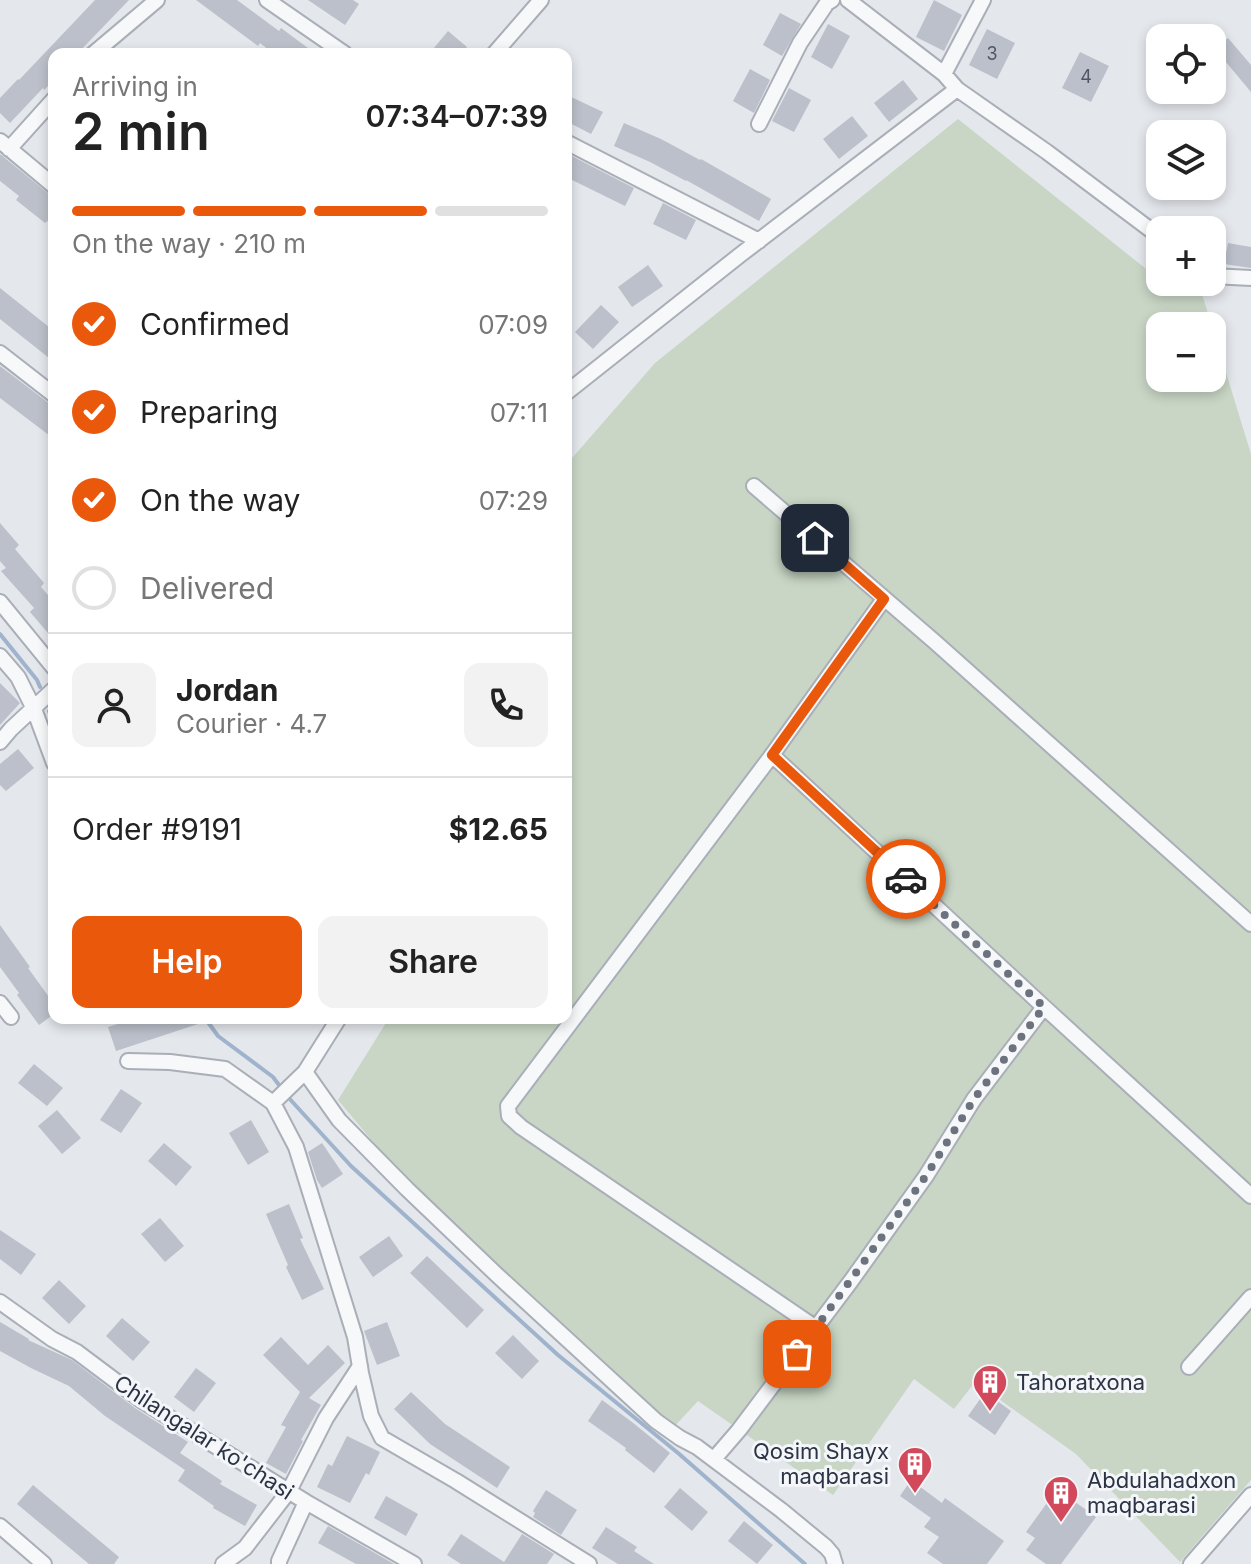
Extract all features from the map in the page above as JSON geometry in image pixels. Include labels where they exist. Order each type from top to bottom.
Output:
[{"type":"street","points":[[100,48],[157,0]]},
{"type":"street","points":[[267,0],[336,48]]},
{"type":"street","points":[[499,48],[541,0]]},
{"type":"street","points":[[759,124],[800,43],[832,0]]},
{"type":"street","points":[[848,0],[944,74],[957,89],[1146,226]]},
{"type":"street","points":[[944,74],[983,0]]},
{"type":"street","points":[[572,388],[957,89]]},
{"type":"street","points":[[48,105],[4,145],[48,181]]},
{"type":"street","points":[[572,145],[759,241]]},
{"type":"street","points":[[1226,277],[1251,278]]},
{"type":"street","points":[[0,353],[48,390]]},
{"type":"street","points":[[754,486],[1251,924]]},
{"type":"street","points":[[572,1021],[772,755],[884,599]]},
{"type":"street","points":[[0,602],[48,661]]},
{"type":"street","points":[[0,656],[18,677],[48,747]]},
{"type":"street","points":[[0,742],[48,695]]},
{"type":"street","points":[[772,755],[1251,1196]]},
{"type":"street","points":[[0,1003],[11,1017]]},
{"type":"street","points":[[714,1459],[816,1328],[926,1176],[974,1099],[1044,1007]]},
{"type":"street","points":[[273,1103],[305,1072],[335,1024]]},
{"type":"street","points":[[570,1024],[508,1106],[509,1116],[816,1328]]},
{"type":"street","points":[[128,1061],[170,1062],[225,1069],[273,1103],[296,1147],[355,1337],[371,1416],[382,1438],[589,1564]]},
{"type":"street","points":[[305,1072],[339,1120],[497,1275],[656,1421],[714,1459],[781,1510],[826,1547],[835,1564]]},
{"type":"street","points":[[1189,1367],[1251,1297]]},
{"type":"street","name":"Chilangalar ko'chasi","points":[[0,1302],[52,1339],[77,1352],[141,1400],[306,1502],[414,1564]]},
{"type":"street","points":[[223,1564],[245,1548],[289,1491],[326,1418],[360,1366]]},
{"type":"street","points":[[1191,1564],[1251,1495]]},
{"type":"street","points":[[279,1564],[306,1502]]},
{"type":"street","points":[[0,1526],[44,1564]]},
{"type":"green space","points":[[958,119],[1146,269],[1146,296],[1203,296],[1208,312],[1146,312],[1146,392],[1226,392],[1226,373],[1251,454],[1251,1480],[1180,1562],[1076,1454],[975,1382],[954,1409],[914,1379],[833,1495],[698,1401],[673,1428],[409,1185],[338,1100],[385,1024],[572,1024],[572,458],[655,363]]},
{"type":"building","points":[[95,0],[129,0],[83,48],[49,48]]},
{"type":"building","points":[[196,0],[237,0],[308,48],[266,48],[260,43],[258,46]]},
{"type":"building","points":[[308,0],[353,0],[359,4],[345,25]]},
{"type":"building","points":[[934,0],[962,15],[944,51],[916,37]]},
{"type":"building","points":[[780,13],[801,24],[782,56],[763,45]]},
{"type":"building","points":[[828,24],[850,36],[832,69],[811,57]]},
{"type":"building","points":[[987,29],[1015,43],[997,79],[969,65]]},
{"type":"building","points":[[448,31],[467,47],[466,48],[434,48]]},
{"type":"building","points":[[1228,38],[1251,65],[1251,92],[1226,62]]},
{"type":"building","points":[[48,49],[48,86],[10,123],[0,113],[0,98]]},
{"type":"building","points":[[1080,52],[1109,66],[1091,102],[1062,88]]},
{"type":"building","points":[[750,69],[770,80],[754,113],[733,101]]},
{"type":"building","points":[[903,80],[918,99],[889,122],[874,103]]},
{"type":"building","points":[[789,88],[811,100],[794,132],[772,121]]},
{"type":"building","points":[[572,97],[603,112],[591,134],[572,124]]},
{"type":"building","points":[[852,116],[868,136],[839,159],[823,139]]},
{"type":"building","points":[[624,123],[701,159],[771,199],[759,221],[686,180],[614,146]]},
{"type":"building","points":[[0,154],[48,193],[48,222],[45,223],[16,200],[19,196],[0,181]]},
{"type":"building","points":[[572,156],[634,188],[625,206],[572,180]]},
{"type":"building","points":[[663,203],[696,220],[686,240],[653,224]]},
{"type":"building","points":[[1228,243],[1251,247],[1251,268],[1226,264]]},
{"type":"building","points":[[648,265],[663,286],[632,307],[618,287]]},
{"type":"building","points":[[0,288],[48,326],[48,357],[0,319]]},
{"type":"building","points":[[601,305],[619,322],[593,349],[575,332]]},
{"type":"building","points":[[0,366],[48,402],[48,434],[0,398]]},
{"type":"building","points":[[0,523],[19,545],[15,549],[44,583],[41,587],[48,595],[48,633],[30,612],[34,608],[1,571],[6,568],[0,561]]},
{"type":"building","points":[[0,683],[20,703],[0,725]]},
{"type":"building","points":[[18,749],[34,768],[6,791],[0,785],[0,764]]},
{"type":"building","points":[[0,925],[48,996],[48,1018],[39,1025],[0,967]]},
{"type":"building","points":[[118,1024],[198,1024],[116,1051],[108,1027]]},
{"type":"building","points":[[34,1064],[63,1088],[47,1106],[18,1083]]},
{"type":"building","points":[[121,1089],[142,1103],[121,1133],[100,1120]]},
{"type":"building","points":[[57,1110],[81,1138],[62,1154],[38,1126]]},
{"type":"building","points":[[251,1120],[269,1152],[248,1165],[229,1133]]},
{"type":"building","points":[[164,1143],[192,1167],[176,1186],[148,1161]]},
{"type":"building","points":[[322,1143],[343,1174],[322,1188],[308,1152]]},
{"type":"building","points":[[289,1204],[303,1238],[300,1239],[324,1289],[302,1300],[266,1214]]},
{"type":"building","points":[[160,1218],[184,1246],[165,1262],[141,1234]]},
{"type":"building","points":[[0,1230],[36,1254],[21,1275],[0,1259]]},
{"type":"building","points":[[389,1236],[403,1256],[373,1277],[359,1257]]},
{"type":"building","points":[[427,1256],[484,1310],[467,1328],[410,1273]]},
{"type":"building","points":[[59,1280],[86,1306],[69,1324],[42,1298]]},
{"type":"building","points":[[122,1318],[150,1342],[133,1361],[106,1336]]},
{"type":"building","points":[[0,1322],[28,1340],[72,1360],[135,1408],[188,1442],[180,1453],[222,1481],[220,1484],[257,1505],[245,1526],[213,1508],[178,1481],[185,1470],[105,1416],[69,1386],[0,1351]]},
{"type":"building","points":[[387,1322],[400,1356],[377,1365],[364,1331]]},
{"type":"building","points":[[513,1335],[539,1361],[522,1379],[495,1353]]},
{"type":"building","points":[[281,1337],[308,1365],[328,1345],[345,1363],[309,1398],[321,1405],[286,1474],[266,1463],[286,1427],[281,1425],[300,1392],[263,1355]]},
{"type":"building","points":[[196,1368],[216,1383],[194,1412],[174,1397]]},
{"type":"building","points":[[411,1392],[445,1424],[510,1467],[497,1488],[430,1444],[394,1409]]},
{"type":"building","name":"Tahoratxona","points":[[985,1392],[1011,1411],[995,1435],[968,1416]]},
{"type":"building","points":[[602,1400],[670,1453],[654,1473],[588,1421]]},
{"type":"building","points":[[347,1436],[380,1452],[350,1503],[317,1487]]},
{"type":"building","points":[[911,1480],[942,1503],[945,1498],[1004,1541],[987,1564],[943,1564],[927,1553],[939,1537],[924,1527],[931,1518],[900,1496]]},
{"type":"building","points":[[33,1485],[119,1557],[114,1564],[89,1564],[17,1504]]},
{"type":"building","points":[[680,1488],[708,1512],[692,1531],[664,1507]]},
{"type":"building","name":"Abdulahadxon maqbarasi","points":[[1057,1489],[1096,1517],[1061,1564],[1046,1564],[1026,1550],[1035,1538],[1026,1532]]},
{"type":"building","points":[[546,1490],[577,1510],[561,1535],[533,1517],[533,1511]]},
{"type":"building","points":[[386,1496],[418,1514],[406,1536],[374,1518]]},
{"type":"building","points":[[744,1521],[773,1545],[757,1564],[728,1541]]},
{"type":"building","points":[[328,1526],[394,1564],[356,1564],[318,1543]]},
{"type":"building","points":[[606,1527],[637,1547],[634,1551],[654,1564],[618,1564],[592,1548]]},
{"type":"building","points":[[461,1534],[504,1562],[522,1534],[554,1554],[547,1564],[461,1564],[447,1555]]},
{"type":"waterway","points":[[0,634],[40,687]]},
{"type":"waterway","points":[[209,1024],[218,1036],[273,1077],[282,1089]]},
{"type":"waterway","points":[[287,1096],[351,1166],[558,1355],[678,1453],[805,1564]]},
{"type":"way so far","points":[[797,1354],[926,1176],[974,1099],[1044,1007],[906,879]]},
{"type":"place","name":"Tahoratxona","points":[[990,1413]]},
{"type":"place","name":"Qosim Shayx maqbarasi","points":[[915,1495]]},
{"type":"place","name":"Abdulahadxon maqbarasi","points":[[1061,1524]]},
{"type":"route","points":[[815,538],[884,599],[772,755],[906,879]]}]
